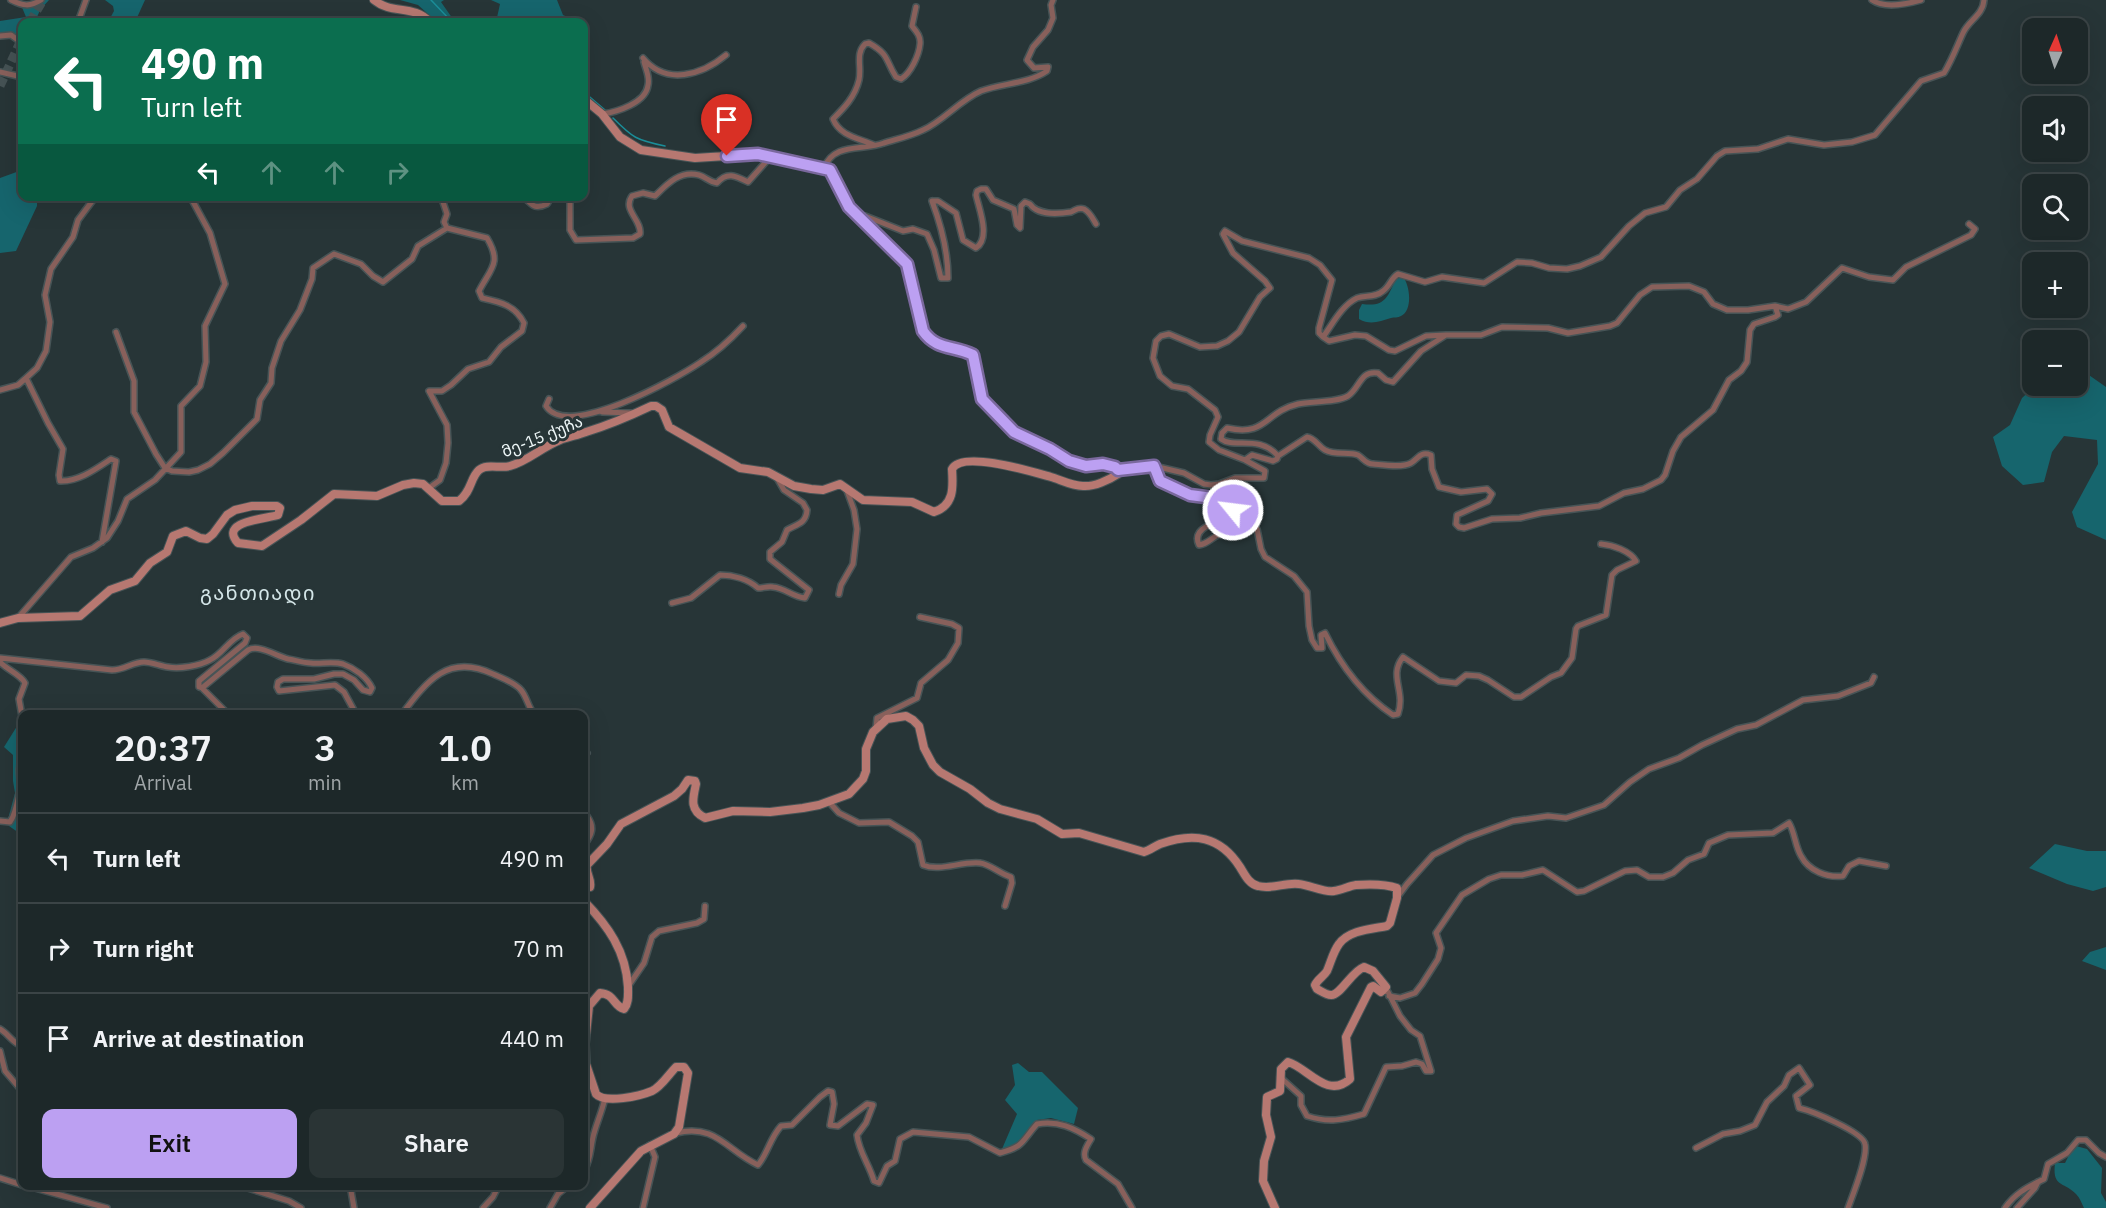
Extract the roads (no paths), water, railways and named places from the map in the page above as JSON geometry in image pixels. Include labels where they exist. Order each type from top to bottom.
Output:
[{"type":"street","points":[[11,0],[21,5],[32,5],[41,0]]},
{"type":"street","points":[[79,18],[86,0]]},
{"type":"street","points":[[374,0],[381,6],[413,11],[426,18]]},
{"type":"street","points":[[824,168],[828,158],[837,152],[876,145],[925,130],[978,93],[992,87],[1040,76],[1047,71],[1048,67],[1034,68],[1027,60],[1033,47],[1048,30],[1053,18],[1051,5],[1053,0]]},
{"type":"street","points":[[1872,0],[1875,3],[1893,5],[1921,0]]},
{"type":"street","points":[[1323,337],[1352,301],[1359,297],[1375,296],[1384,291],[1392,278],[1398,274],[1425,282],[1442,277],[1484,283],[1517,262],[1567,269],[1591,262],[1601,257],[1629,226],[1645,213],[1666,207],[1680,190],[1697,179],[1717,156],[1725,151],[1758,149],[1788,139],[1824,145],[1852,142],[1875,135],[1921,81],[1944,73],[1960,44],[1963,33],[1984,7],[1984,0]]},
{"type":"street","points":[[876,145],[845,134],[837,128],[833,119],[849,103],[859,80],[859,51],[865,44],[869,43],[880,49],[889,58],[896,77],[900,79],[911,68],[920,44],[920,35],[912,26],[916,7]]},
{"type":"street","points":[[0,36],[11,35],[18,40]]},
{"type":"street","points":[[602,114],[620,111],[643,95],[648,88],[648,75],[643,58],[649,66],[657,70],[682,76],[716,64],[726,55]]},
{"type":"street","points":[[0,72],[18,76]]},
{"type":"street","points":[[588,102],[602,114],[620,137],[641,150],[695,158],[752,153],[830,170],[845,201],[907,264],[923,331],[928,339],[935,344],[973,355],[982,399],[1018,436],[1050,449],[1069,461],[1086,466],[1103,464],[1118,470],[1154,466],[1184,473],[1204,484],[1219,484],[1235,478],[1264,478],[1264,471],[1245,460],[1212,447],[1209,442],[1218,417],[1215,411],[1188,388],[1173,386],[1160,376],[1153,358],[1156,341],[1161,336],[1169,334],[1200,347],[1217,346],[1228,341],[1239,332],[1260,297],[1270,288],[1233,253],[1223,234],[1225,231],[1242,240],[1309,258],[1320,265],[1332,280],[1319,328],[1319,333],[1323,337],[1329,341],[1355,335],[1366,336],[1389,350],[1395,351],[1426,336],[1481,335],[1502,327],[1548,328],[1568,333],[1610,326],[1617,323],[1640,295],[1652,287],[1689,286],[1704,292],[1713,304],[1727,310],[1775,306],[1788,309],[1806,302],[1842,268],[1869,277],[1893,280],[1906,267],[1971,236],[1975,228],[1968,224]]},
{"type":"street","points":[[570,201],[570,230],[576,240],[616,237],[628,239],[639,234],[640,229],[629,206],[632,196],[643,193],[655,196],[671,180],[686,175],[698,175],[717,183],[723,176],[729,175],[748,182],[771,156]]},
{"type":"street","points":[[860,218],[866,216],[903,231],[913,229],[927,234],[934,250],[941,278],[948,278],[948,266],[941,229],[932,201],[938,201],[956,213],[963,240],[976,248],[980,246],[983,237],[982,219],[976,195],[981,189],[986,189],[993,200],[1014,209],[1017,225],[1020,228],[1021,206],[1025,202],[1040,212],[1071,212],[1077,208],[1083,209],[1089,213],[1096,224]]},
{"type":"street","points":[[0,390],[18,385],[37,368],[46,351],[50,322],[45,295],[51,269],[73,237],[78,220],[92,201]]},
{"type":"street","points":[[18,618],[71,557],[102,542],[113,531],[127,499],[155,480],[181,452],[181,406],[201,386],[206,362],[205,326],[225,284],[210,233],[193,201]]},
{"type":"street","points":[[443,201],[447,214],[444,222],[447,228]]},
{"type":"street","points":[[527,201],[531,206],[537,207],[547,204],[549,201]]},
{"type":"street","points":[[116,332],[134,381],[134,412],[165,468],[172,471],[189,472],[210,464],[257,419],[260,400],[271,383],[272,368],[281,341],[300,310],[312,279],[313,268],[334,254],[361,264],[383,282],[412,259],[418,246],[447,228],[487,237],[493,247],[496,260],[493,270],[479,291],[482,298],[506,304],[524,323],[522,331],[501,347],[489,362],[468,369],[442,391],[429,391],[447,425],[448,443],[446,464],[440,480],[429,488]]},
{"type":"street","points":[[1245,460],[1252,455],[1273,461],[1307,436],[1326,451],[1335,454],[1355,454],[1371,464],[1406,465],[1425,453],[1431,455],[1434,478],[1439,487],[1461,492],[1486,489],[1492,494],[1488,501],[1457,515],[1456,524],[1464,528],[1492,519],[1529,517],[1541,513],[1599,506],[1624,493],[1643,489],[1661,480],[1681,436],[1713,410],[1729,380],[1742,370],[1747,362],[1750,330],[1761,320],[1778,315],[1775,306]]},
{"type":"street","points":[[601,412],[674,379],[730,340],[743,326]]},
{"type":"street","points":[[1278,456],[1261,444],[1226,443],[1221,439],[1222,433],[1227,428],[1242,432],[1253,430],[1282,410],[1297,404],[1345,398],[1368,373],[1378,373],[1386,380],[1393,382],[1421,351],[1446,336]]},
{"type":"street","points":[[26,378],[63,449],[58,475],[60,482],[88,474],[111,459],[116,461],[102,542]]},
{"type":"street","points":[[549,399],[546,406],[550,412],[563,417],[601,412],[636,413]]},
{"type":"street","name":"მე-15 ქუჩა","points":[[0,623],[18,618],[80,616],[110,590],[138,578],[150,563],[167,552],[175,534],[186,531],[207,539],[227,515],[243,507],[277,506],[279,508],[278,515],[243,522],[236,527],[233,534],[238,543],[262,546],[334,494],[377,496],[414,483],[423,484],[442,501],[459,501],[471,488],[481,468],[508,467],[522,462],[545,446],[656,406],[662,410],[669,427],[733,465],[746,470],[768,472],[794,486],[823,490],[838,483],[845,486]]},
{"type":"street","points":[[845,486],[857,498],[863,500],[912,502],[934,512],[941,508],[951,495],[954,488],[952,469],[957,463],[963,461],[985,462],[1050,476],[1082,486],[1111,479],[1118,474],[1118,470]]},
{"type":"street","points":[[1154,466],[1160,481],[1177,490],[1190,495],[1222,498],[1232,503],[1233,510],[1228,519],[1209,524],[1198,533],[1196,538],[1199,545],[1203,545],[1219,534],[1247,527],[1257,529],[1265,557],[1294,576],[1307,592],[1309,626],[1312,640],[1317,648],[1322,648],[1321,635],[1325,633],[1340,661],[1360,687],[1393,715],[1398,714],[1399,710],[1401,695],[1396,674],[1397,664],[1403,657],[1439,681],[1456,683],[1466,675],[1479,676],[1514,697],[1521,697],[1551,677],[1561,674],[1572,658],[1576,629],[1578,626],[1606,615],[1612,575],[1636,561],[1610,544],[1601,544]]},
{"type":"street","points":[[672,603],[691,598],[720,574],[752,583],[758,588],[772,587],[784,590],[796,597],[805,598],[809,590],[770,559],[770,552],[782,542],[787,530],[803,522],[807,516],[807,510],[802,503],[784,490],[777,476]]},
{"type":"street","points":[[839,594],[841,585],[853,564],[857,529],[854,510],[845,486]]},
{"type":"street","points":[[876,728],[877,718],[916,698],[921,682],[948,660],[958,643],[959,628],[952,624],[920,617]]},
{"type":"street","points":[[0,660],[112,670],[120,670],[146,662],[180,667],[210,660],[236,636],[245,634],[246,640],[241,647],[199,681],[198,685],[224,710]]},
{"type":"street","points":[[202,688],[252,648],[260,649],[277,656],[308,663],[340,663],[357,672],[369,683],[372,688],[370,692],[368,693],[354,680],[343,674],[314,679],[283,679],[278,682],[277,687],[279,691],[335,685],[344,692],[354,710]]},
{"type":"street","points":[[0,660],[7,670],[23,678],[25,683],[19,699],[21,710]]},
{"type":"street","points":[[405,710],[428,681],[449,669],[470,665],[515,685],[522,691],[532,710]]},
{"type":"street","points":[[1397,898],[1433,855],[1466,838],[1513,821],[1535,817],[1566,818],[1604,805],[1649,769],[1679,758],[1737,729],[1756,725],[1803,700],[1838,696],[1871,683],[1874,677]]},
{"type":"street","points":[[588,864],[607,844],[621,824],[674,796],[688,780],[695,781],[696,784],[694,808],[696,814],[705,818],[733,811],[782,811],[829,802],[849,794],[866,771],[866,749],[876,728],[891,718],[906,716],[919,726],[929,758],[940,772],[994,806],[1037,819],[1062,834],[1079,833],[1144,852],[1168,842],[1206,838],[1213,840],[1224,849],[1248,880],[1259,887],[1297,884],[1333,892],[1355,885],[1390,885],[1398,889],[1390,923],[1387,926],[1353,933],[1343,939],[1338,945],[1326,974],[1317,980],[1315,985],[1317,989],[1331,996],[1336,994],[1352,974],[1364,966],[1373,971],[1386,987],[1400,1016],[1411,1030],[1420,1036],[1431,1071],[1426,1071],[1422,1064],[1416,1062],[1405,1066],[1386,1067],[1364,1114],[1323,1121],[1307,1116],[1301,1105],[1301,1096],[1279,1076]]},
{"type":"street","points":[[0,821],[10,822],[14,817],[18,798]]},
{"type":"street","points":[[829,802],[839,813],[859,823],[889,822],[912,836],[918,842],[925,866],[932,868],[963,862],[984,863],[1011,877],[1012,883],[1005,906]]},
{"type":"street","points":[[588,818],[592,826],[588,839]]},
{"type":"street","points":[[1275,1208],[1263,1181],[1264,1161],[1271,1137],[1266,1104],[1268,1097],[1280,1091],[1281,1069],[1287,1062],[1323,1084],[1337,1085],[1348,1081],[1350,1075],[1346,1037],[1371,987],[1400,998],[1415,993],[1438,959],[1441,948],[1436,933],[1462,895],[1496,876],[1522,875],[1543,870],[1577,892],[1584,891],[1625,871],[1636,870],[1649,877],[1663,878],[1688,860],[1704,854],[1709,843],[1716,839],[1728,835],[1773,833],[1789,823],[1801,857],[1820,873],[1831,878],[1843,876],[1849,866],[1859,861],[1886,866]]},
{"type":"street","points":[[588,875],[591,883],[588,887]]},
{"type":"street","points":[[588,905],[617,942],[624,962],[628,986],[628,999],[624,1009],[618,1006],[612,997],[603,993],[600,993],[588,1006]]},
{"type":"street","points":[[628,986],[644,963],[652,938],[666,928],[697,923],[704,919],[705,906]]},
{"type":"street","points":[[0,1029],[18,1044]]},
{"type":"street","points":[[0,1051],[5,1071],[18,1086]]},
{"type":"street","points":[[588,1070],[599,1097],[621,1098],[651,1091],[676,1067],[684,1067],[688,1073],[687,1082],[681,1121],[674,1134]]},
{"type":"street","points":[[1696,1148],[1723,1134],[1755,1125],[1767,1102],[1799,1068],[1810,1085],[1796,1096],[1799,1108],[1814,1112],[1861,1136],[1865,1144],[1863,1161],[1848,1208]]},
{"type":"street","points":[[590,1208],[632,1160],[650,1145],[684,1131],[703,1132],[716,1136],[758,1165],[764,1158],[773,1134],[781,1126],[792,1125],[828,1091],[832,1092],[834,1104],[830,1125],[833,1126],[838,1126],[867,1104],[873,1105],[866,1123],[857,1135],[858,1146],[871,1169],[874,1181],[879,1183],[887,1166],[895,1161],[900,1139],[914,1132],[969,1137],[1000,1153],[1017,1148],[1037,1124],[1049,1122],[1062,1124],[1091,1139],[1085,1151],[1086,1160],[1118,1184],[1132,1208]]},
{"type":"street","points":[[588,1164],[605,1098]]},
{"type":"street","points":[[2005,1208],[2021,1191],[2044,1179],[2048,1164],[2067,1153],[2078,1140],[2085,1140],[2099,1153],[2106,1156]]},
{"type":"street","points":[[643,1208],[655,1157],[650,1145]]},
{"type":"street","points":[[0,1178],[18,1183]]},
{"type":"street","points":[[2017,1208],[2038,1182]]},
{"type":"street","points":[[41,1190],[107,1208]]},
{"type":"street","points":[[254,1190],[289,1201],[301,1208]]},
{"type":"street","points":[[351,1190],[354,1208]]},
{"type":"street","points":[[483,1208],[497,1190]]},
{"type":"street","points":[[550,1208],[563,1190]]},
{"type":"waterway","points":[[431,0],[448,18]]},
{"type":"waterway","points":[[588,95],[605,110]]},
{"type":"waterway","points":[[613,118],[636,137],[665,146]]},
{"type":"tunnel","points":[[32,18],[43,0]]},
{"type":"tunnel","points":[[0,86],[18,47]]},
{"type":"district","name":"განთიადი","points":[[258,593]]}]
